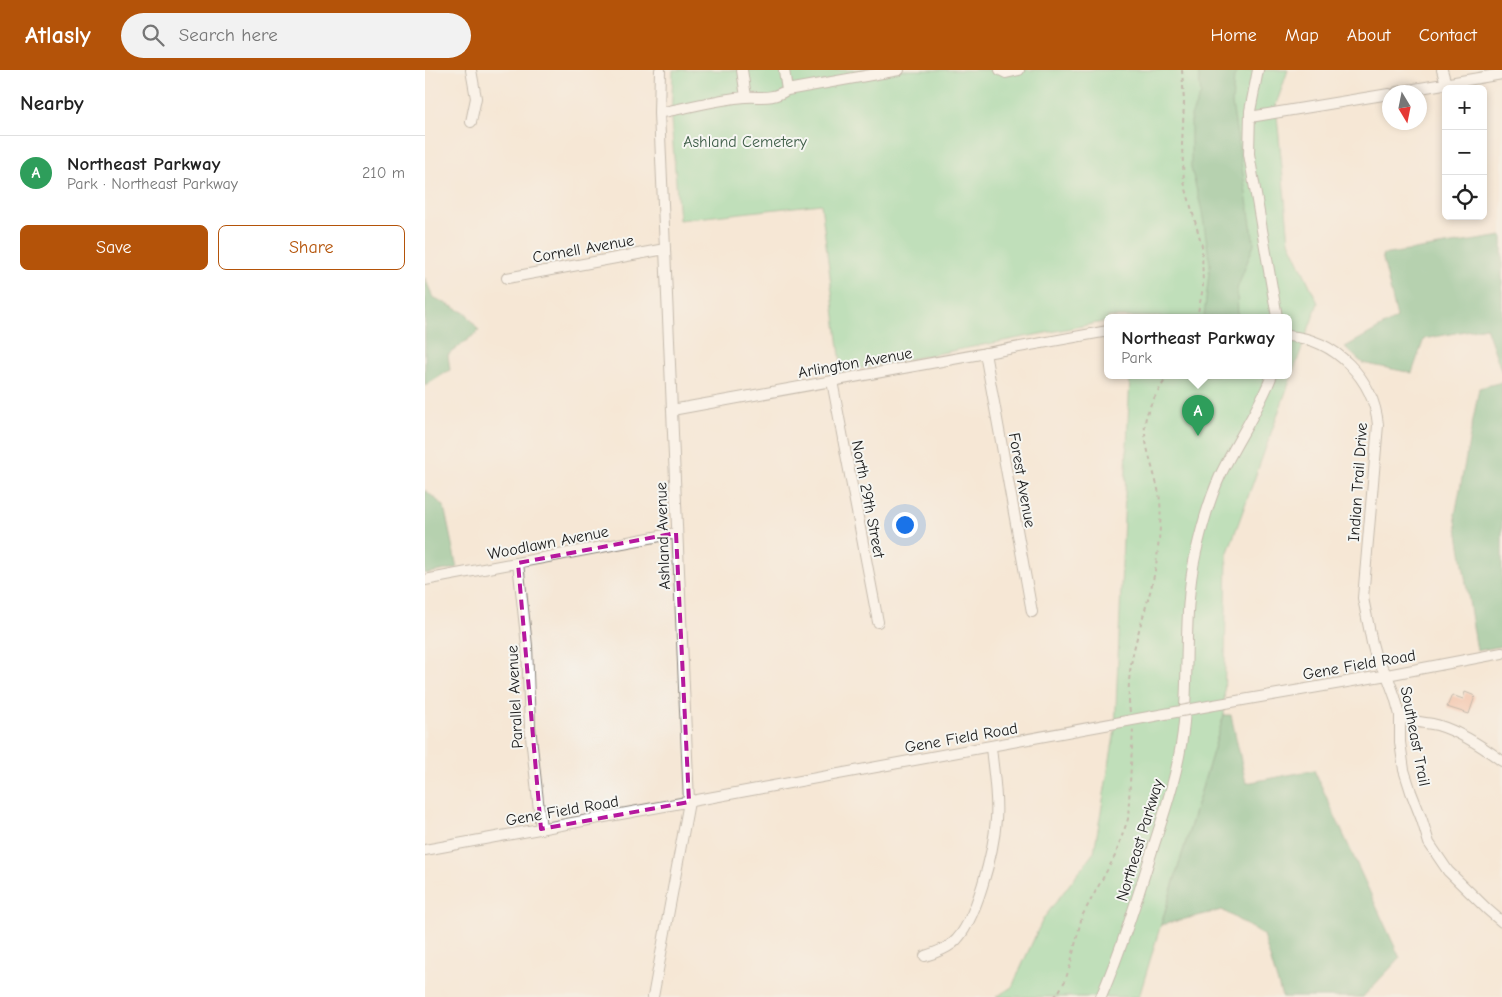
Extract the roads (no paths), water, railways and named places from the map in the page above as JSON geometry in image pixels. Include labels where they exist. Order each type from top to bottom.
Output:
[{"type":"street","points":[[471,70],[476,98],[471,122]]},
{"type":"street","name":"Ashland Avenue","points":[[653,997],[689,802],[659,113],[660,70]]},
{"type":"street","points":[[742,70],[746,97]]},
{"type":"street","points":[[783,70],[787,90]]},
{"type":"street","points":[[659,113],[746,97],[767,98],[787,90],[899,70]]},
{"type":"street","points":[[1000,70],[1006,73],[1019,70]]},
{"type":"street","points":[[1258,70],[1250,117],[1249,145],[1252,178],[1276,314]]},
{"type":"street","points":[[1443,70],[1445,84]]},
{"type":"street","points":[[1427,87],[1502,74]]},
{"type":"street","points":[[1250,117],[1382,95]]},
{"type":"street","name":"Cornell Avenue","points":[[507,278],[665,249]]},
{"type":"street","name":"Arlington Avenue","points":[[672,410],[1104,332]]},
{"type":"street","name":"Indian Trail Drive","points":[[1292,336],[1298,336],[1320,344],[1338,355],[1359,376],[1374,402],[1378,425],[1363,598],[1371,643],[1376,658],[1387,675]]},
{"type":"street","name":"Forest Avenue","points":[[985,353],[1032,612]]},
{"type":"street","name":"Northeast Parkway","points":[[1101,997],[1129,922],[1170,794],[1178,758],[1184,722],[1186,635],[1191,583],[1195,553],[1207,509],[1220,476],[1270,379]]},
{"type":"street","name":"North 29th Street","points":[[832,381],[878,622]]},
{"type":"street","name":"Woodlawn Avenue","points":[[425,580],[676,533]]},
{"type":"street","name":"Parallel Avenue","points":[[518,563],[527,646],[530,727],[541,829]]},
{"type":"street","name":"Gene Field Road","points":[[425,850],[1502,653]]},
{"type":"street","name":"Southeast Trail","points":[[1387,675],[1400,716],[1400,742],[1404,770],[1429,843],[1449,871],[1502,922]]},
{"type":"street","points":[[1400,716],[1408,720],[1438,726],[1462,735],[1484,747],[1502,761]]},
{"type":"street","points":[[925,956],[954,943],[971,915],[985,876],[996,818],[991,747]]},
{"type":"place","name":"Northeast Parkway","points":[[1198,436]]},
{"type":"park label","name":"Ashland Cemetery","points":[[745,141]]}]
